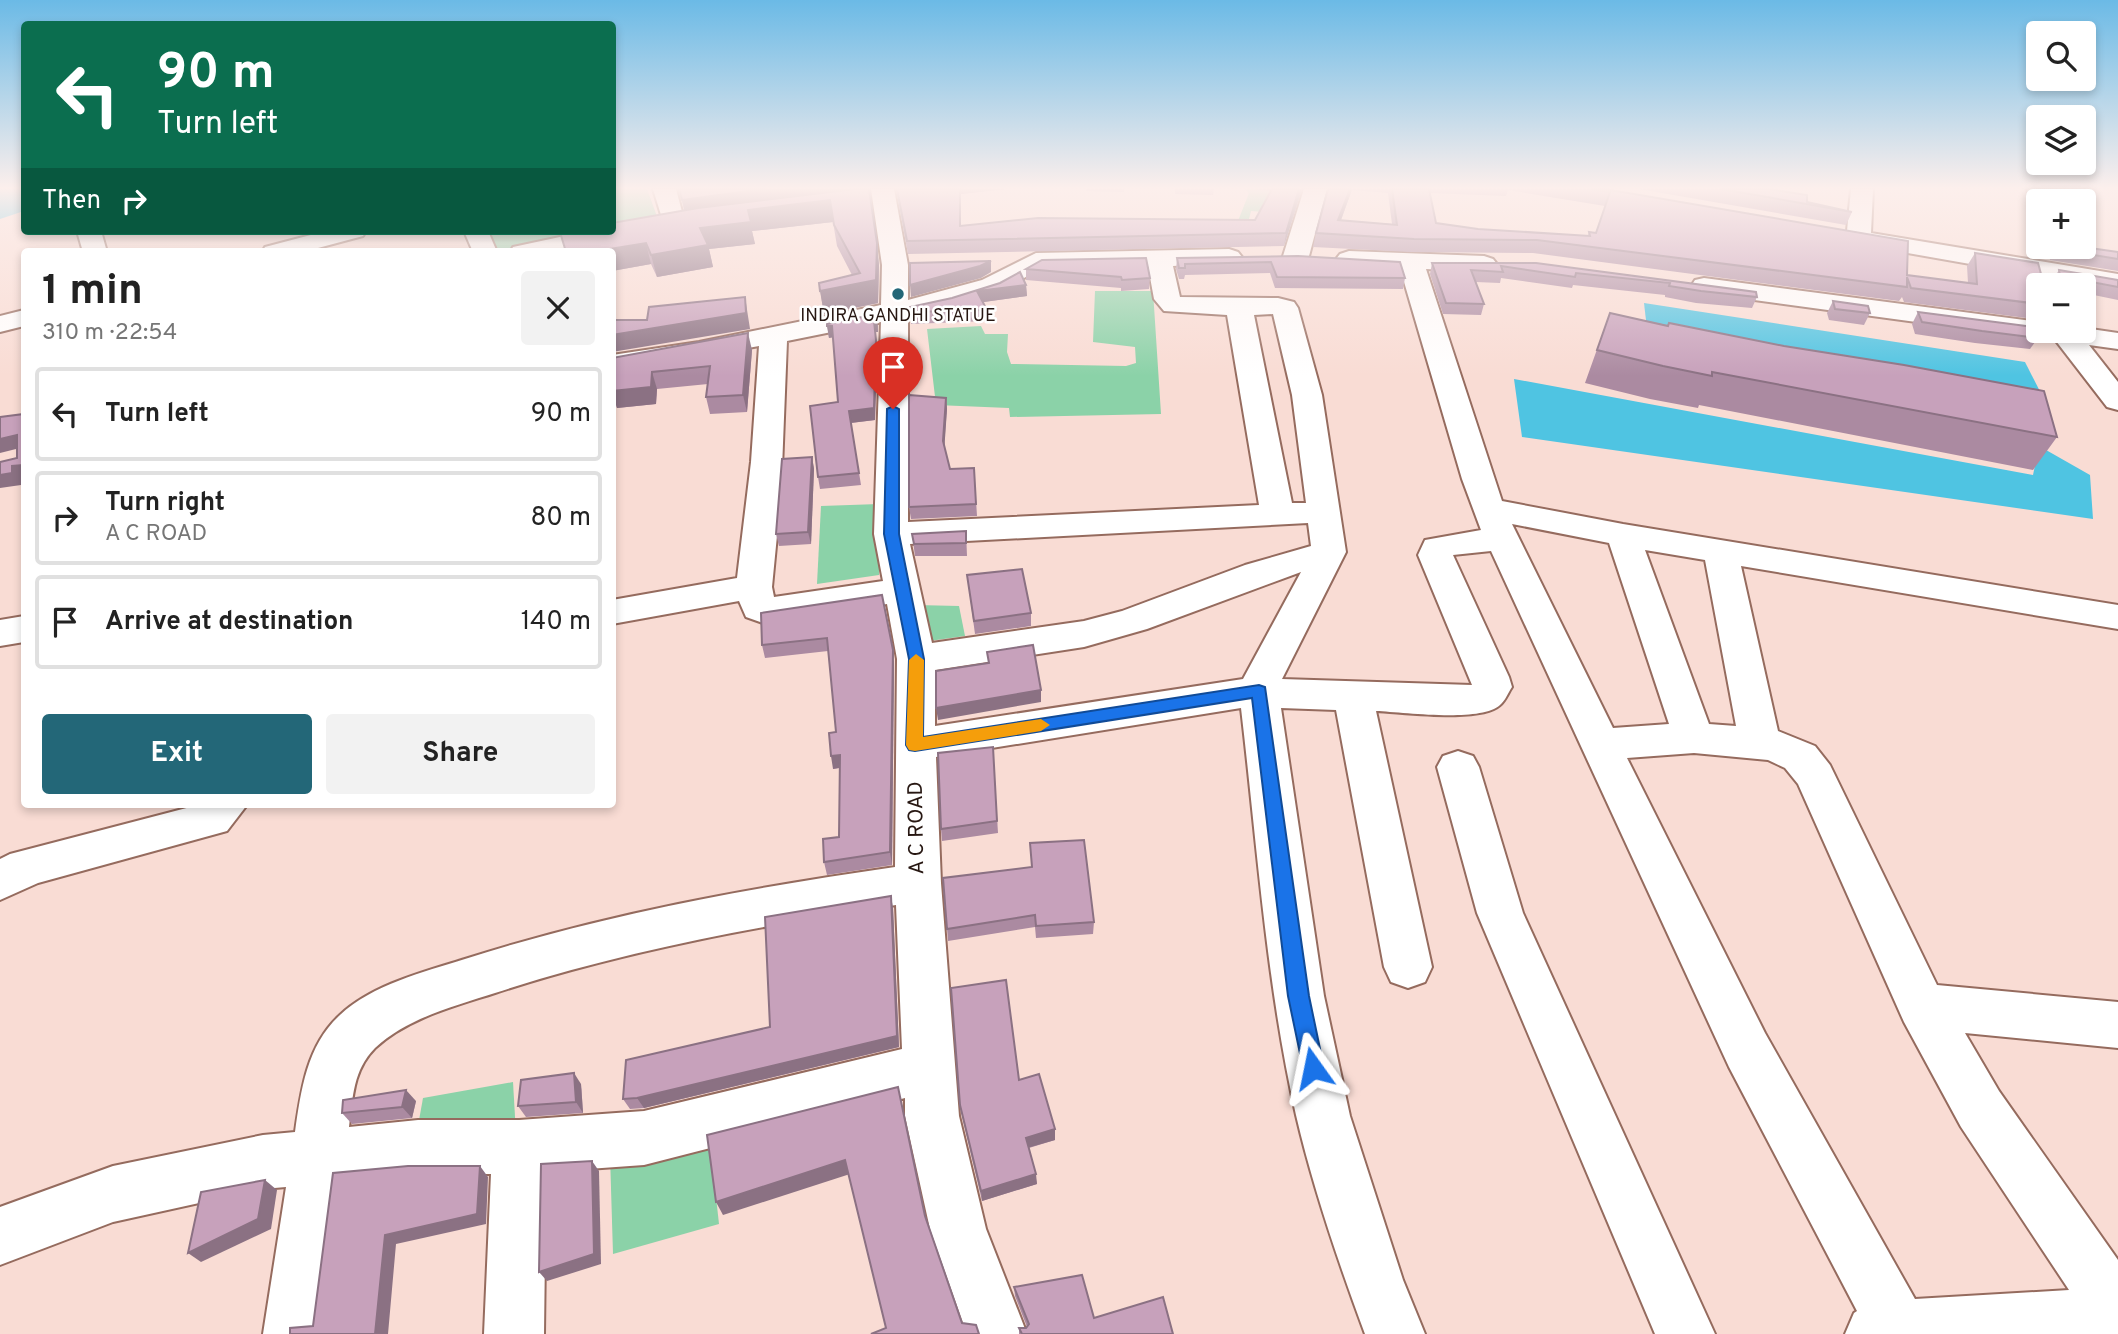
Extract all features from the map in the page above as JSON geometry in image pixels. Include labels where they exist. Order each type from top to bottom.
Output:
[{"type":"street","name":"A C ROAD","points":[[901,251],[908,265],[894,309],[891,534],[916,659],[918,883],[932,1116],[958,1229],[997,1334]]},
{"type":"street","points":[[1296,256],[1297,251]]},
{"type":"street","points":[[1944,251],[2046,267],[2118,282]]},
{"type":"street","points":[[985,262],[1296,256],[1411,263],[1506,264]]},
{"type":"street","points":[[1159,258],[1167,299],[1173,305],[1278,306],[1286,311],[1307,395],[1326,532],[1259,691],[1299,996],[1323,1116],[1374,1280],[1395,1334]]},
{"type":"street","points":[[616,363],[773,336],[943,301],[991,286],[1036,261]]},
{"type":"street","points":[[1411,263],[1440,350],[1462,436],[1495,525],[1747,1050],[1886,1332],[2118,1317]]},
{"type":"street","points":[[1681,283],[2026,328]]},
{"type":"street","points":[[1239,307],[1277,514]]},
{"type":"street","points":[[0,324],[21,319]]},
{"type":"street","points":[[773,336],[770,442],[764,516],[754,587],[759,608],[763,611],[901,590]]},
{"type":"street","points":[[2096,338],[2118,341]]},
{"type":"street","points":[[2064,343],[2118,401]]},
{"type":"street","points":[[891,534],[1277,514],[1326,532]]},
{"type":"street","points":[[915,745],[1259,691],[1476,699],[1485,696],[1492,687],[1490,677],[1435,555],[1437,548],[1495,525],[1623,535],[2118,617]]},
{"type":"street","points":[[916,659],[1084,634],[1133,620],[1258,573],[1326,532]]},
{"type":"street","points":[[1623,535],[1694,738]]},
{"type":"street","points":[[1721,552],[1760,743]]},
{"type":"street","points":[[616,611],[754,587]]},
{"type":"street","points":[[0,633],[21,630]]},
{"type":"street","points":[[1353,696],[1408,967]]},
{"type":"street","points":[[1600,744],[1694,738],[1774,745],[1800,757],[1815,776],[1922,1006],[1980,1109],[2118,1311]]},
{"type":"street","points":[[1458,766],[1500,913],[1685,1334]]},
{"type":"street","points":[[0,881],[26,867],[212,819],[222,808]]},
{"type":"street","points":[[293,1334],[320,1158],[321,1125],[330,1078],[336,1058],[348,1040],[372,1020],[417,997],[609,936],[727,913],[918,883]]},
{"type":"street","points":[[1922,1006],[2118,1025]]},
{"type":"street","points":[[0,1236],[113,1194],[263,1162],[418,1147],[519,1147],[644,1138],[929,1067]]},
{"type":"street","points":[[514,1334],[519,1147]]},
{"type":"green space","points":[[1095,291],[1153,291],[1161,414],[1010,417],[1009,408],[936,405],[927,329],[981,326],[985,334],[1008,334],[1007,352],[1011,364],[1126,366],[1136,363],[1135,347],[1093,342]]},
{"type":"green space","points":[[879,504],[879,575],[817,584],[821,506]]},
{"type":"green space","points":[[916,605],[959,606],[965,636],[922,642]]},
{"type":"green space","points":[[513,1082],[516,1134],[416,1137],[423,1098]]},
{"type":"green space","points":[[709,1134],[719,1224],[613,1254],[610,1155]]},
{"type":"water","points":[[1644,303],[2025,362],[2050,411],[1649,346]]},
{"type":"water","points":[[1514,379],[2033,475],[2039,446],[2090,475],[2093,519],[1522,437]]},
{"type":"building","points":[[649,251],[672,251],[651,255]]},
{"type":"building","points":[[848,251],[877,251],[876,280],[820,291],[819,283],[860,273]]},
{"type":"building","points":[[1626,251],[1908,251],[1907,275],[1977,284],[1975,253],[2038,263],[2041,273],[2026,273],[2026,302],[1911,288],[1907,277],[1907,287]]},
{"type":"building","points":[[2096,251],[2118,252],[2118,259],[2096,255]]},
{"type":"building","points":[[1298,256],[1400,262],[1405,278],[1277,277],[1271,262],[1185,264],[1185,268],[1179,268],[1177,258]]},
{"type":"building","points":[[1146,258],[1150,278],[1122,280],[1121,277],[1026,269],[1042,260]]},
{"type":"building","points":[[991,261],[980,266],[910,285],[910,263]]},
{"type":"building","points":[[1432,263],[1536,263],[1756,292],[1757,297],[1669,286],[1670,283],[1576,273],[1575,277],[1501,266],[1503,272],[1471,270],[1484,304],[1446,303]]},
{"type":"building","points":[[1020,272],[1026,285],[977,291],[987,310],[910,312],[910,307],[952,298],[1000,283]]},
{"type":"building","points":[[2096,276],[2118,280],[2118,287],[2096,283]]},
{"type":"building","points":[[745,297],[746,313],[616,334],[616,320],[647,320],[649,307]]},
{"type":"building","points":[[1833,301],[1868,306],[1870,313],[1835,309]]},
{"type":"building","points":[[1918,312],[2026,326],[2026,336],[1982,331],[1922,322]]},
{"type":"building","points":[[1610,313],[1668,326],[1669,323],[1784,346],[2044,391],[2057,437],[1712,372],[1712,376],[1597,350]]},
{"type":"building","points":[[877,314],[877,320],[874,321],[874,408],[849,411],[859,473],[818,477],[810,406],[838,402],[832,326],[827,324]]},
{"type":"building","points":[[748,333],[743,395],[706,397],[710,366],[652,372],[651,387],[616,391],[616,357]]},
{"type":"building","points":[[909,395],[946,398],[943,441],[950,469],[974,468],[976,504],[909,507]]},
{"type":"building","points":[[21,414],[21,465],[12,466],[12,473],[0,475],[0,462],[17,458],[17,435],[0,439],[0,417]]},
{"type":"building","points":[[812,457],[808,532],[776,534],[782,459]]},
{"type":"building","points":[[966,531],[966,543],[914,544],[912,534]]},
{"type":"building","points":[[1022,569],[1031,613],[974,621],[967,575]]},
{"type":"building","points":[[882,595],[893,650],[890,852],[824,862],[823,839],[839,837],[840,755],[831,756],[829,733],[836,732],[827,638],[762,645],[761,613]]},
{"type":"building","points":[[1033,645],[1041,690],[936,708],[936,671],[989,663],[987,652]]},
{"type":"building","points":[[993,747],[997,821],[941,829],[938,753]]},
{"type":"building","points":[[1084,840],[1094,922],[1036,926],[1035,915],[947,929],[943,878],[1032,867],[1030,843]]},
{"type":"building","points":[[891,896],[897,1036],[637,1098],[623,1099],[626,1060],[770,1027],[765,917]]},
{"type":"building","points":[[1006,980],[1019,1080],[1039,1074],[1055,1129],[1026,1138],[1036,1174],[981,1191],[960,1105],[951,988]]},
{"type":"building","points":[[574,1073],[576,1102],[518,1106],[521,1080]]},
{"type":"building","points":[[898,1087],[925,1216],[962,1323],[976,1325],[979,1334],[871,1334],[886,1328],[845,1160],[716,1202],[707,1135]]},
{"type":"building","points":[[406,1090],[402,1107],[342,1113],[343,1100]]},
{"type":"building","points":[[592,1161],[594,1254],[539,1272],[541,1164]]},
{"type":"building","points":[[408,1166],[480,1166],[477,1214],[385,1235],[375,1334],[290,1334],[290,1328],[313,1326],[333,1173]]},
{"type":"building","points":[[265,1180],[258,1219],[188,1253],[201,1192]]},
{"type":"building","points":[[1082,1275],[1094,1318],[1163,1297],[1173,1334],[1022,1334],[1019,1328],[1026,1328],[1029,1324],[1014,1287]]},
{"type":"slow traffic","points":[[916,660],[915,745],[1041,725]]},
{"type":"place","name":"INDIRA GANDHI STATUE","points":[[898,294]]},
{"type":"route","points":[[893,409],[891,534],[916,659],[915,745],[1259,691],[1299,996],[1313,1068]]}]
